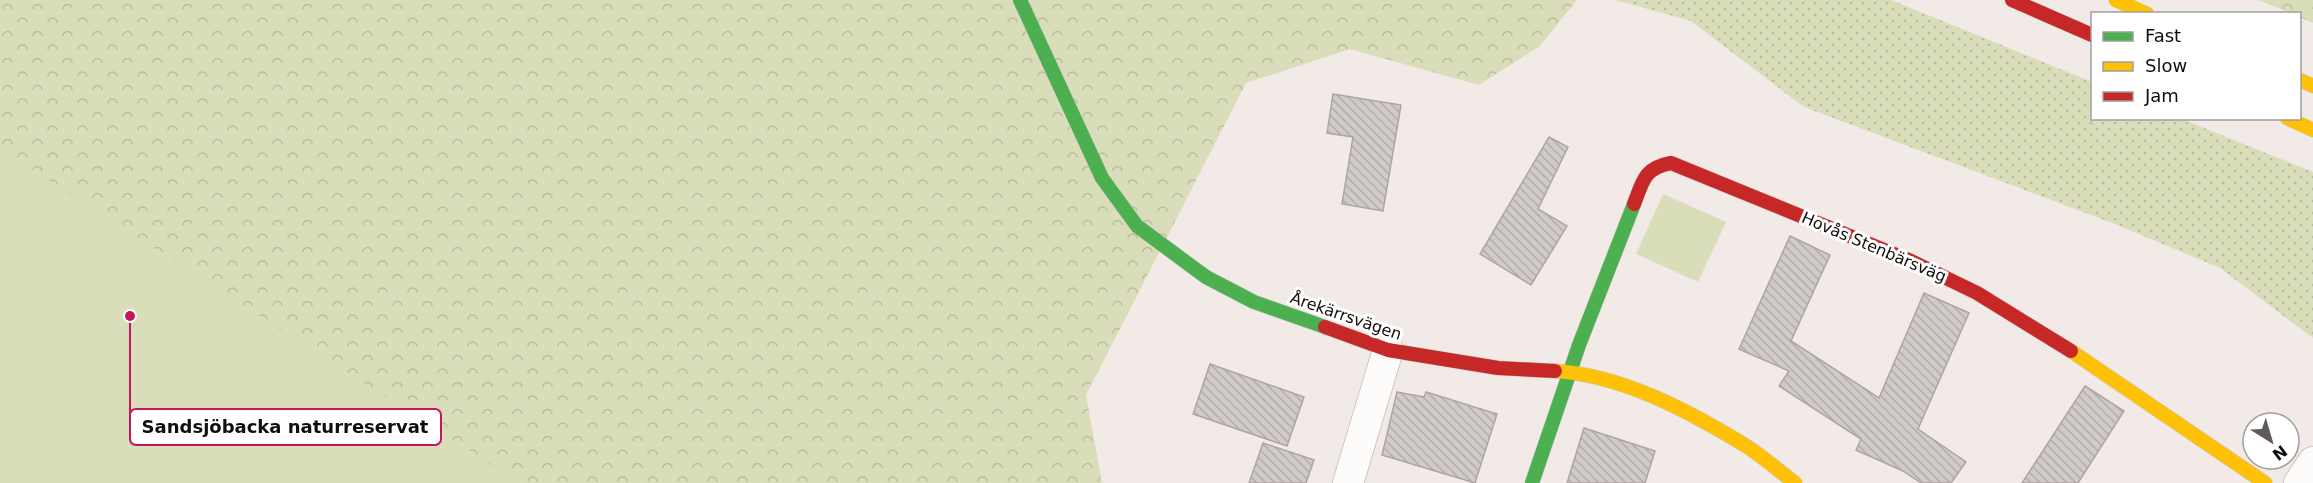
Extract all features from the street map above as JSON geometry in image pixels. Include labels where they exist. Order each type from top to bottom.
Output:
[{"type":"street","name":"Årekärrsvägen","points":[[1020,0],[1102,178],[1137,226],[1206,277],[1254,302],[1388,350],[1498,368],[1571,372],[1625,385],[1692,415],[1745,445],[1795,483]]},
{"type":"street","points":[[2013,0],[2091,34]]},
{"type":"street","points":[[2116,0],[2143,12]]},
{"type":"street","points":[[2291,120],[2313,130]]},
{"type":"street","name":"Hovås Stenbärsväg","points":[[1532,483],[1645,175],[1660,165],[1671,163],[1911,261],[1977,293],[2076,354],[2265,483]]},
{"type":"street","points":[[1348,483],[1388,350]]},
{"type":"street","points":[[2299,483],[2313,462]]},
{"type":"green space","points":[[0,0],[1577,0],[1540,46],[1479,85],[1350,49],[1246,83],[1086,395],[1102,483],[0,483]]},
{"type":"green space","points":[[1615,0],[1891,0],[2091,82],[2091,120],[2184,120],[2313,172],[2313,338],[2220,268],[2115,224],[1804,107],[1691,21]]},
{"type":"green space","points":[[2258,0],[2313,0],[2313,23],[2301,17],[2301,12],[2288,12]]},
{"type":"green space","points":[[0,149],[519,483],[0,483]]},
{"type":"green space","points":[[1663,194],[1726,222],[1698,282],[1636,254]]},
{"type":"building","points":[[1333,94],[1401,105],[1383,211],[1342,204],[1353,137],[1327,133]]},
{"type":"building","points":[[1549,137],[1568,147],[1538,209],[1567,226],[1531,285],[1480,254]]},
{"type":"building","points":[[1790,236],[1830,255],[1791,341],[1879,398],[1924,293],[1969,313],[1918,429],[1966,462],[1951,483],[1921,483],[1903,471],[1856,450],[1861,439],[1779,386],[1789,371],[1739,349]]},
{"type":"building","points":[[1210,364],[1304,397],[1287,446],[1193,414]]},
{"type":"building","points":[[2085,386],[2124,411],[2078,483],[2022,483]]},
{"type":"building","points":[[1397,392],[1424,397],[1426,392],[1497,414],[1475,483],[1382,455]]},
{"type":"building","points":[[1584,428],[1655,451],[1645,483],[1567,483]]},
{"type":"building","points":[[1263,443],[1314,460],[1306,483],[1249,483]]},
{"type":"traffic: fast","points":[[1020,0],[1102,178],[1137,226],[1206,277],[1254,302],[1325,327]]},
{"type":"traffic: fast","points":[[1532,483],[1579,345],[1634,204]]},
{"type":"traffic: slow","points":[[2116,0],[2143,12]]},
{"type":"traffic: slow","points":[[2301,80],[2313,86]]},
{"type":"traffic: slow","points":[[2291,120],[2313,130]]},
{"type":"traffic: slow","points":[[2071,351],[2265,483]]},
{"type":"traffic: slow","points":[[1555,371],[1604,379],[1653,396],[1743,444],[1795,483]]},
{"type":"traffic: jam","points":[[2012,0],[2091,35]]},
{"type":"traffic: jam","points":[[1634,204],[1650,172],[1671,163],[1911,261],[1977,293],[2071,351]]},
{"type":"traffic: jam","points":[[1325,327],[1388,350],[1498,368],[1555,371]]},
{"type":"place","name":"Sandsjöbacka naturreservat","points":[[130,316]]}]
